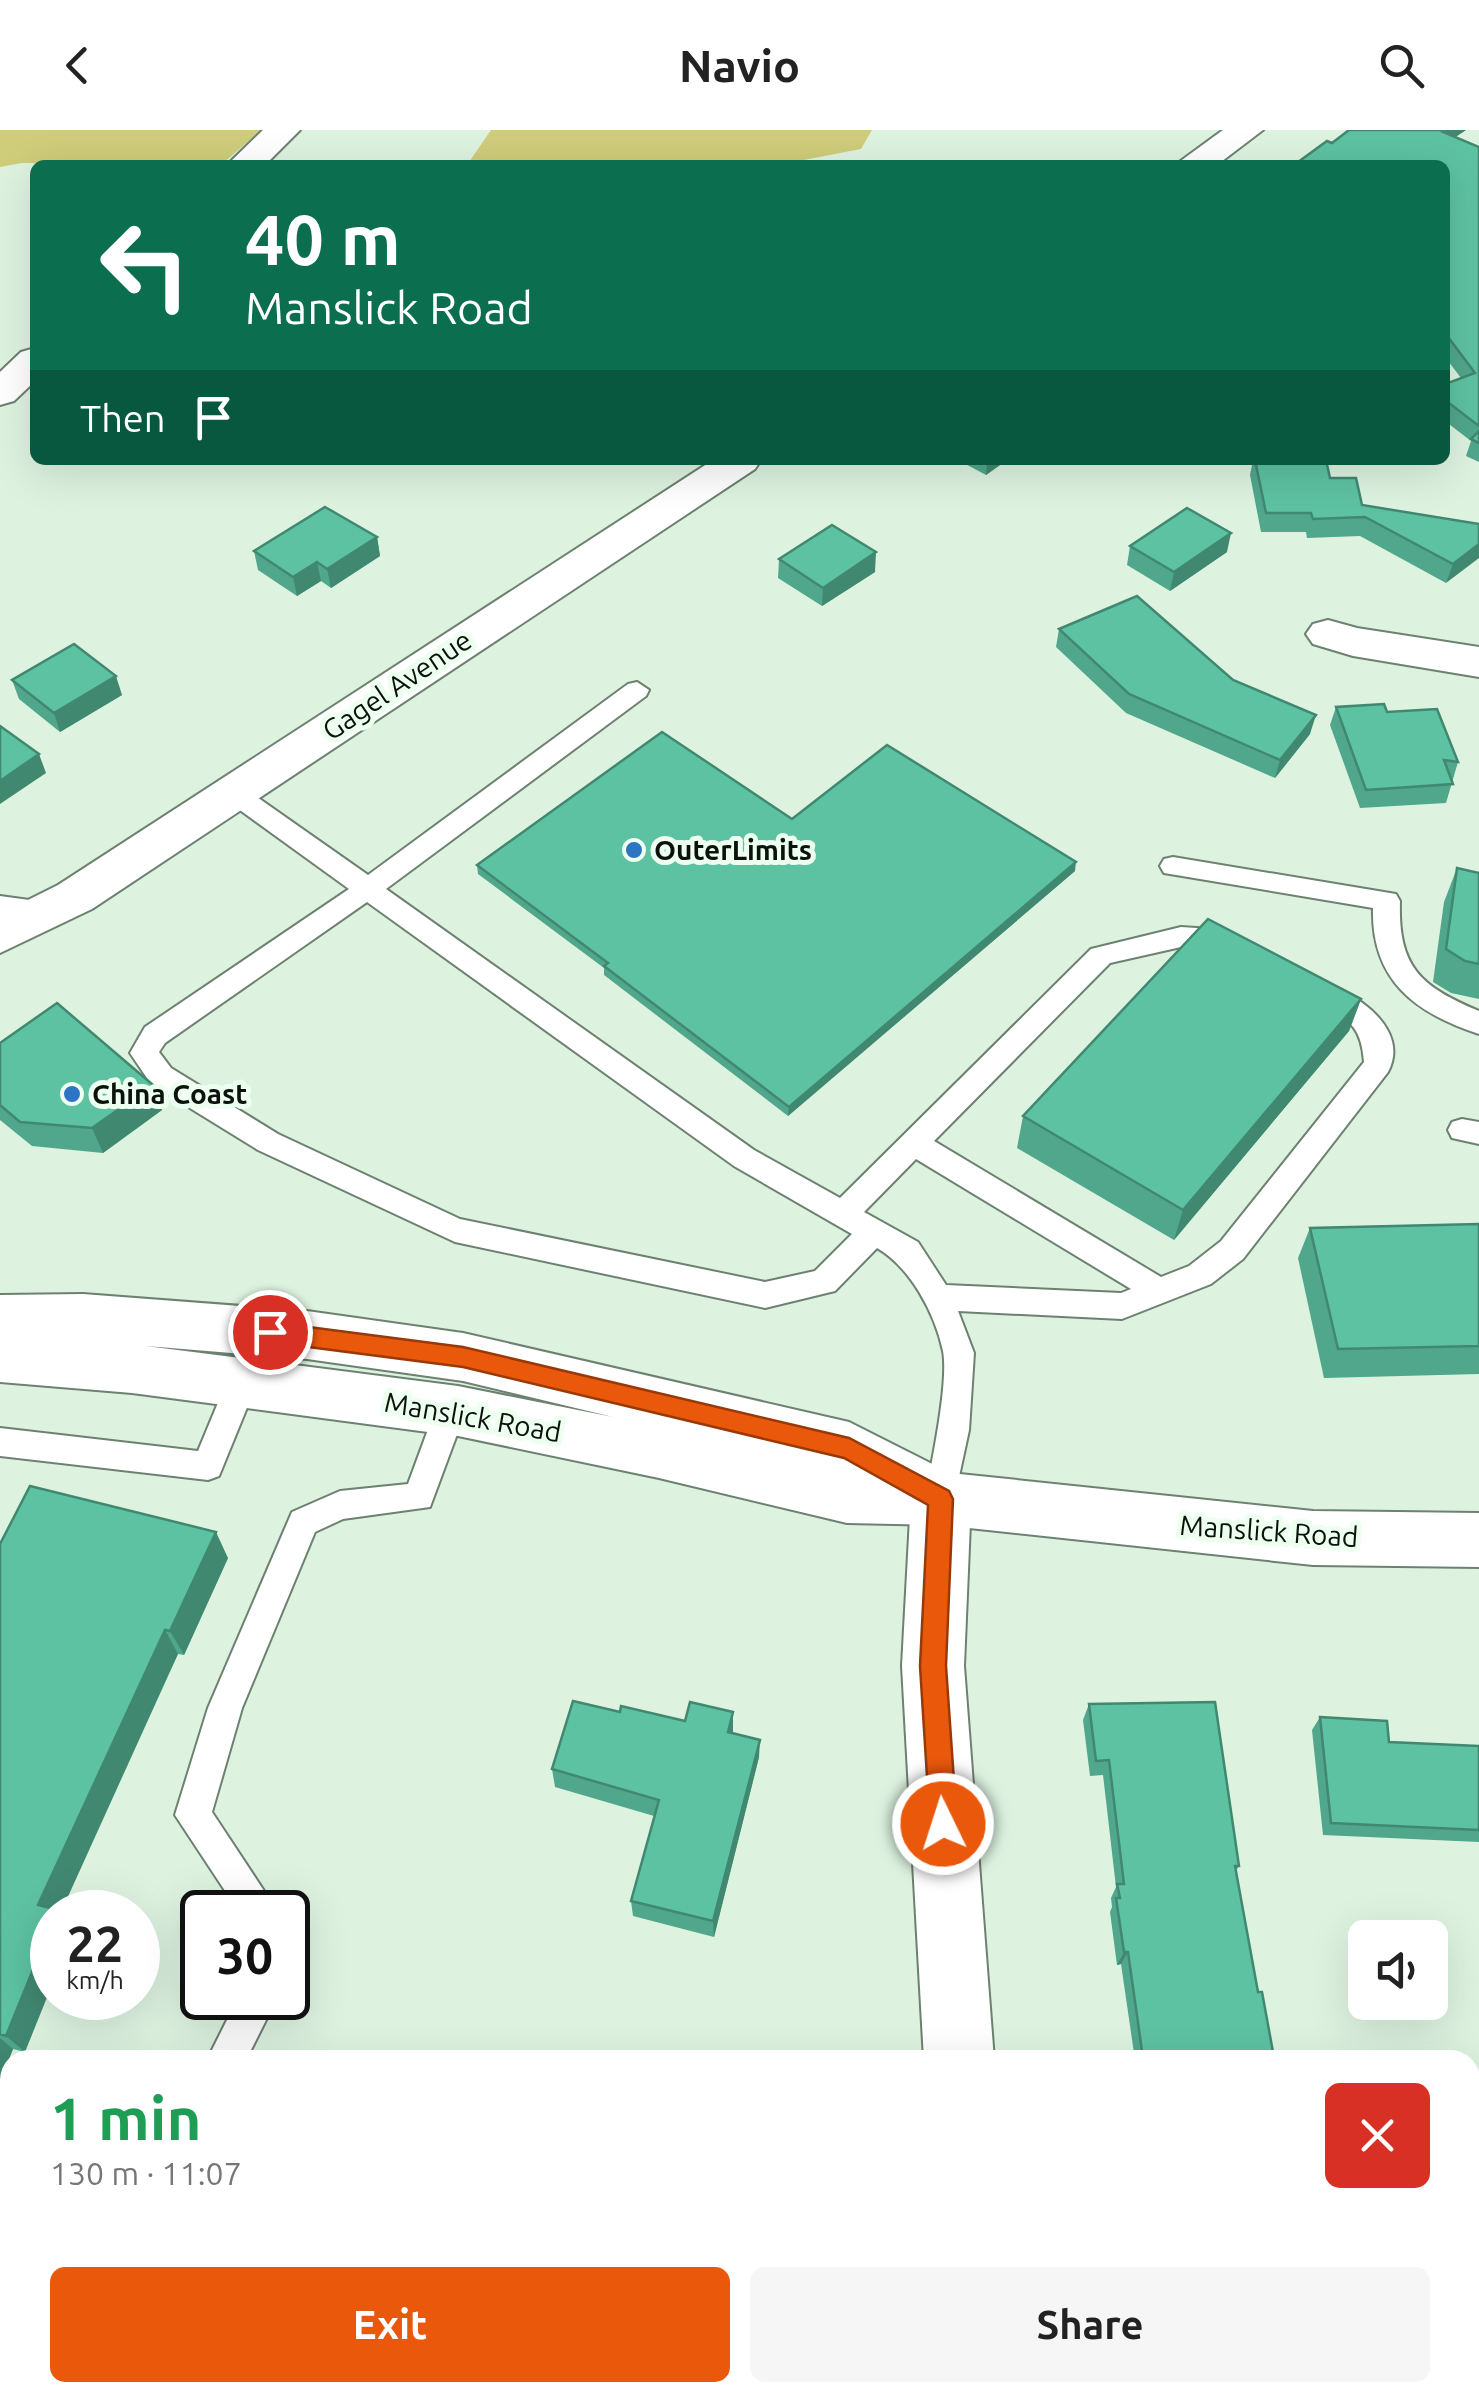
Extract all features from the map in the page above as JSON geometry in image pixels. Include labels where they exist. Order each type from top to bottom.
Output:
[{"type":"street","points":[[250,160],[283,130]]},
{"type":"street","points":[[1201,160],[1246,130]]},
{"type":"street","points":[[0,393],[30,365]]},
{"type":"street","name":"Gagel Avenue","points":[[0,935],[53,911],[734,465]]},
{"type":"street","points":[[1328,634],[1352,642],[1479,662]]},
{"type":"street","name":"Gagel Avenue","points":[[0,972],[14,962],[53,911]]},
{"type":"street","name":"Manslick Road","points":[[1,1331],[83,1318],[308,1335],[463,1357],[849,1448],[940,1499]]},
{"type":"street","name":"Manslick Road","points":[[1,1331],[241,1384],[450,1410],[658,1452],[847,1497],[940,1499],[1313,1538],[1479,1540]]},
{"type":"street","points":[[940,1499],[933,1666],[958,2050]]},
{"type":"lane","points":[[637,690],[369,888],[155,1036],[144,1053],[161,1076],[268,1142],[455,1230],[765,1295],[824,1282],[874,1232]]},
{"type":"lane","points":[[234,794],[744,1158],[907,1251],[937,1297],[959,1353],[953,1430],[940,1499]]},
{"type":"lane","points":[[1173,866],[1386,901],[1384,930],[1390,958],[1403,978],[1424,998],[1479,1023]]},
{"type":"lane","points":[[0,906],[53,911]]},
{"type":"lane","points":[[843,1214],[1101,956],[1146,942],[1211,936],[1246,954]]},
{"type":"lane","points":[[937,1297],[1122,1306],[1200,1275],[1232,1250],[1378,1064],[1376,1034],[1350,1007],[1298,980]]},
{"type":"lane","points":[[914,1143],[1159,1291]]},
{"type":"lane","points":[[0,1442],[208,1466],[241,1384]]},
{"type":"lane","points":[[245,1890],[193,1815],[226,1708],[303,1522],[340,1505],[419,1498],[450,1410]]},
{"type":"lane","points":[[231,2050],[247,2020]]},
{"type":"shaded area","points":[[0,130],[261,130],[227,160],[30,160],[0,167]]},
{"type":"shaded area","points":[[491,130],[872,130],[861,149],[804,160],[470,160]]},
{"type":"building","points":[[1349,130],[1447,130],[1443,132],[1479,147],[1479,426],[1450,404],[1450,382],[1475,373],[1450,340],[1450,160],[1301,160],[1327,141],[1332,143]]},
{"type":"building","points":[[1256,465],[1327,465],[1330,478],[1356,478],[1362,505],[1479,524],[1479,544],[1453,564],[1365,517],[1313,519],[1311,513],[1266,513]]},
{"type":"building","points":[[325,507],[377,537],[327,569],[317,562],[293,577],[254,551]]},
{"type":"building","points":[[1187,508],[1231,533],[1174,572],[1130,546]]},
{"type":"building","points":[[832,525],[876,552],[823,588],[779,559]]},
{"type":"building","points":[[1137,596],[1233,680],[1316,715],[1280,760],[1129,694],[1059,629]]},
{"type":"building","points":[[74,644],[116,676],[54,713],[12,680]]},
{"type":"building","points":[[1384,704],[1387,712],[1437,709],[1458,762],[1444,760],[1453,784],[1366,790],[1336,707]]},
{"type":"building","points":[[0,726],[39,754],[0,781]]},
{"type":"building","points":[[662,732],[792,819],[887,745],[1076,862],[789,1107],[477,865]]},
{"type":"building","points":[[1457,868],[1479,873],[1479,964],[1465,961],[1446,949]]},
{"type":"building","points":[[1208,919],[1361,999],[1183,1210],[1023,1116]]},
{"type":"building","name":"China Coast","points":[[57,1003],[153,1085],[92,1128],[20,1122],[0,1105],[0,1043]]},
{"type":"building","points":[[1479,1224],[1479,1346],[1338,1349],[1310,1228]]},
{"type":"building","points":[[30,1486],[216,1532],[170,1631],[165,1630],[45,1890],[30,1890],[30,1977],[6,2036],[0,2034],[0,1544]]},
{"type":"building","points":[[573,1701],[620,1712],[621,1706],[685,1721],[690,1702],[733,1712],[728,1732],[760,1740],[713,1921],[631,1901],[659,1800],[552,1769]]},
{"type":"building","points":[[1215,1702],[1239,1866],[1235,1866],[1273,2050],[1142,2050],[1116,1898],[1120,1898],[1117,1884],[1124,1884],[1109,1760],[1096,1761],[1089,1704]]},
{"type":"building","points":[[1320,1717],[1387,1721],[1389,1742],[1479,1746],[1479,1830],[1331,1823]]},
{"type":"place","name":"OuterLimits","points":[[634,850]]},
{"type":"place","name":"China Coast","points":[[72,1094]]},
{"type":"route","points":[[270,1332],[463,1357],[849,1448],[940,1499],[933,1666],[943,1824]]}]
